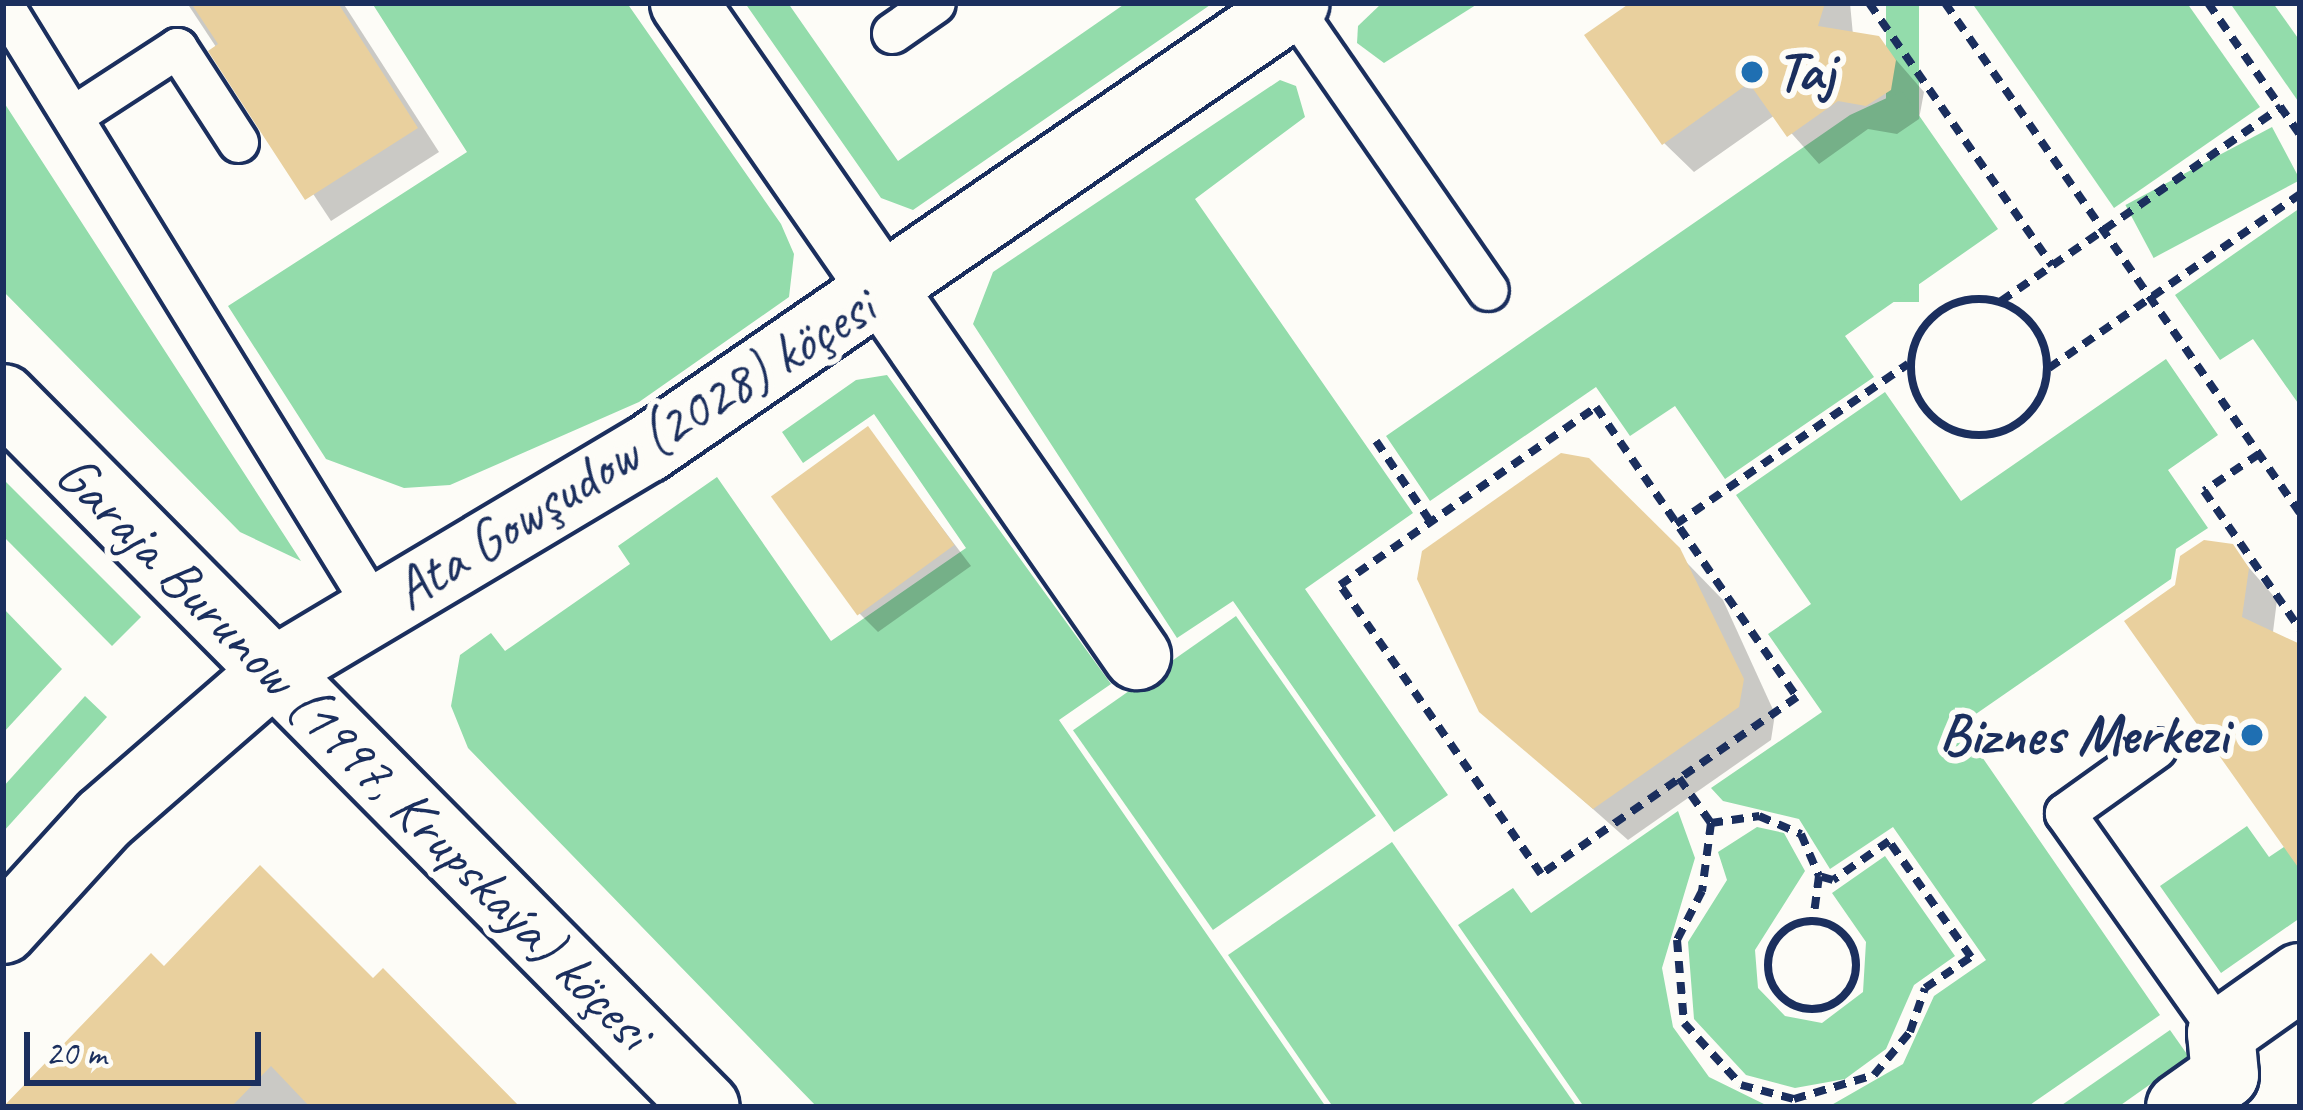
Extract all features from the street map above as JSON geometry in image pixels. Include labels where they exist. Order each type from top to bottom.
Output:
[{"type":"street","points":[[684,3],[1137,656]]},
{"type":"street","name":"Ata Gowşudow (2028) köçesi","points":[[3,930],[104,819],[274,671],[377,612],[884,291],[1292,4]]},
{"type":"street","name":"Garaja Burunow (1997, Krupskaýa) köçesi","points":[[3,398],[706,1107]]},
{"type":"street","points":[[2218,1081],[2300,977]]},
{"type":"lane","points":[[892,33],[935,3]]},
{"type":"lane","points":[[1292,4],[1489,290]]},
{"type":"lane","points":[[3,5],[377,612]]},
{"type":"lane","points":[[74,115],[177,48],[238,142]]},
{"type":"lane","points":[[2156,748],[2065,813],[2218,1081]]},
{"type":"path","points":[[1869,3],[2052,265]]},
{"type":"path","points":[[1945,3],[2300,513]]},
{"type":"path","points":[[2208,3],[2300,135]]},
{"type":"path","points":[[2001,301],[2281,107]]},
{"type":"path","points":[[2049,368],[2300,194]]},
{"type":"path","points":[[1676,524],[1908,364],[1922,325],[1958,300],[2001,301],[2037,327],[2049,368],[2035,410],[1999,435],[1956,434],[1921,407],[1908,364]]},
{"type":"path","points":[[1595,407],[1797,697],[1541,874],[1340,584],[1430,521],[1595,407]]},
{"type":"path","points":[[1376,441],[1430,521]]},
{"type":"path","points":[[2259,454],[2204,491],[2300,629]]},
{"type":"path","points":[[1679,778],[1711,823],[1702,891],[1677,940],[1675,996],[1717,1068],[1794,1099],[1874,1075],[1910,1033],[1925,988],[1971,957],[1889,841],[1832,880],[1819,876]]},
{"type":"path","points":[[1711,823],[1759,816],[1791,826],[1819,876],[1813,921]]},
{"type":"path","points":[[1813,921],[1840,931],[1856,967],[1845,994],[1810,1009],[1783,998],[1767,963],[1785,929],[1813,921]]},
{"type":"green space","points":[[372,3],[627,3],[781,224],[794,254],[789,297],[639,402],[450,485],[404,488],[326,459],[228,306],[467,152]]},
{"type":"green space","points":[[745,3],[788,3],[898,161],[1126,3],[1213,3],[913,210],[881,198]]},
{"type":"green space","points":[[1382,3],[1479,3],[1384,63],[1357,43],[1358,26]]},
{"type":"green space","points":[[1886,3],[1919,3],[1919,302],[1886,302]]},
{"type":"green space","points":[[1972,3],[2187,3],[2260,107],[2114,208]]},
{"type":"green space","points":[[2230,3],[2273,3],[2300,41],[2300,104]]},
{"type":"green space","points":[[1280,80],[1296,86],[1305,117],[1195,199],[1413,513],[1305,589],[1448,795],[1394,832],[1233,601],[1177,638],[973,324],[993,272]]},
{"type":"green space","points":[[1902,91],[1998,229],[1845,336],[1874,377],[1725,479],[1675,406],[1630,436],[1596,387],[1430,501],[1386,436],[1850,115]]},
{"type":"green space","points":[[3,101],[301,561],[240,532],[3,291]]},
{"type":"green space","points":[[2272,127],[2300,180],[2154,258],[2125,205]]},
{"type":"green space","points":[[2300,208],[2300,406],[2253,339],[2220,360],[2175,295]]},
{"type":"green space","points":[[2166,359],[2218,435],[2168,470],[2208,528],[2176,549],[2171,579],[1960,725],[2160,1015],[2027,1107],[1828,1107],[1903,1064],[1934,996],[1986,960],[1893,827],[1830,869],[1799,819],[1723,801],[1711,788],[1822,712],[1768,634],[1811,604],[1736,495],[1885,392],[1961,501]]},
{"type":"green space","points":[[887,375],[1111,684],[1059,720],[1326,1107],[817,1107],[468,748],[451,706],[460,655],[491,633],[505,651],[630,564],[618,546],[717,477],[831,641],[966,548],[874,414],[803,463],[782,432],[856,380]]},
{"type":"green space","points":[[3,479],[141,617],[112,646],[3,536]]},
{"type":"green space","points":[[3,608],[62,669],[3,733]]},
{"type":"green space","points":[[1236,616],[1376,816],[1213,930],[1073,730]]},
{"type":"green space","points":[[85,696],[107,717],[3,832],[3,787]]},
{"type":"green space","points":[[1678,811],[1695,858],[1662,968],[1673,1027],[1709,1077],[1770,1107],[1584,1107],[1458,925],[1513,888],[1531,913]]},
{"type":"green space","points":[[2247,826],[2269,857],[2300,836],[2300,918],[2221,973],[2160,886]]},
{"type":"green space","points":[[1757,827],[1784,833],[1805,871],[1755,950],[1758,988],[1785,1016],[1822,1023],[1863,992],[1866,942],[1832,893],[1885,856],[1955,956],[1914,985],[1886,1049],[1845,1079],[1795,1088],[1746,1075],[1694,1019],[1688,942],[1727,880],[1718,852]]},
{"type":"green space","points":[[1392,842],[1577,1107],[1333,1107],[1228,955]]},
{"type":"green space","points":[[2170,1030],[2189,1057],[2118,1107],[2059,1107]]},
{"type":"building","points":[[191,3],[338,3],[418,128],[305,200],[208,51],[218,44]]},
{"type":"building","name":"Taj","points":[[1630,3],[1825,3],[1818,26],[1879,36],[1896,60],[1891,90],[1866,106],[1838,101],[1787,137],[1749,83],[1662,145],[1584,35]]},
{"type":"building","points":[[868,426],[954,545],[857,615],[771,497]]},
{"type":"building","points":[[1561,453],[1589,458],[1680,548],[1744,679],[1739,707],[1593,809],[1479,712],[1417,579],[1422,551]]},
{"type":"building","name":"Biznes Merkezi","points":[[2204,540],[2233,544],[2249,568],[2242,617],[2300,644],[2300,870],[2124,621],[2175,585],[2180,556]]},
{"type":"building","points":[[260,865],[373,978],[383,968],[520,1107],[310,1107],[271,1066],[231,1107],[3,1107],[151,953],[164,966]]},
{"type":"place","name":"Taj","points":[[1752,72]]},
{"type":"place","name":"Biznes Merkezi","points":[[2252,735]]}]
